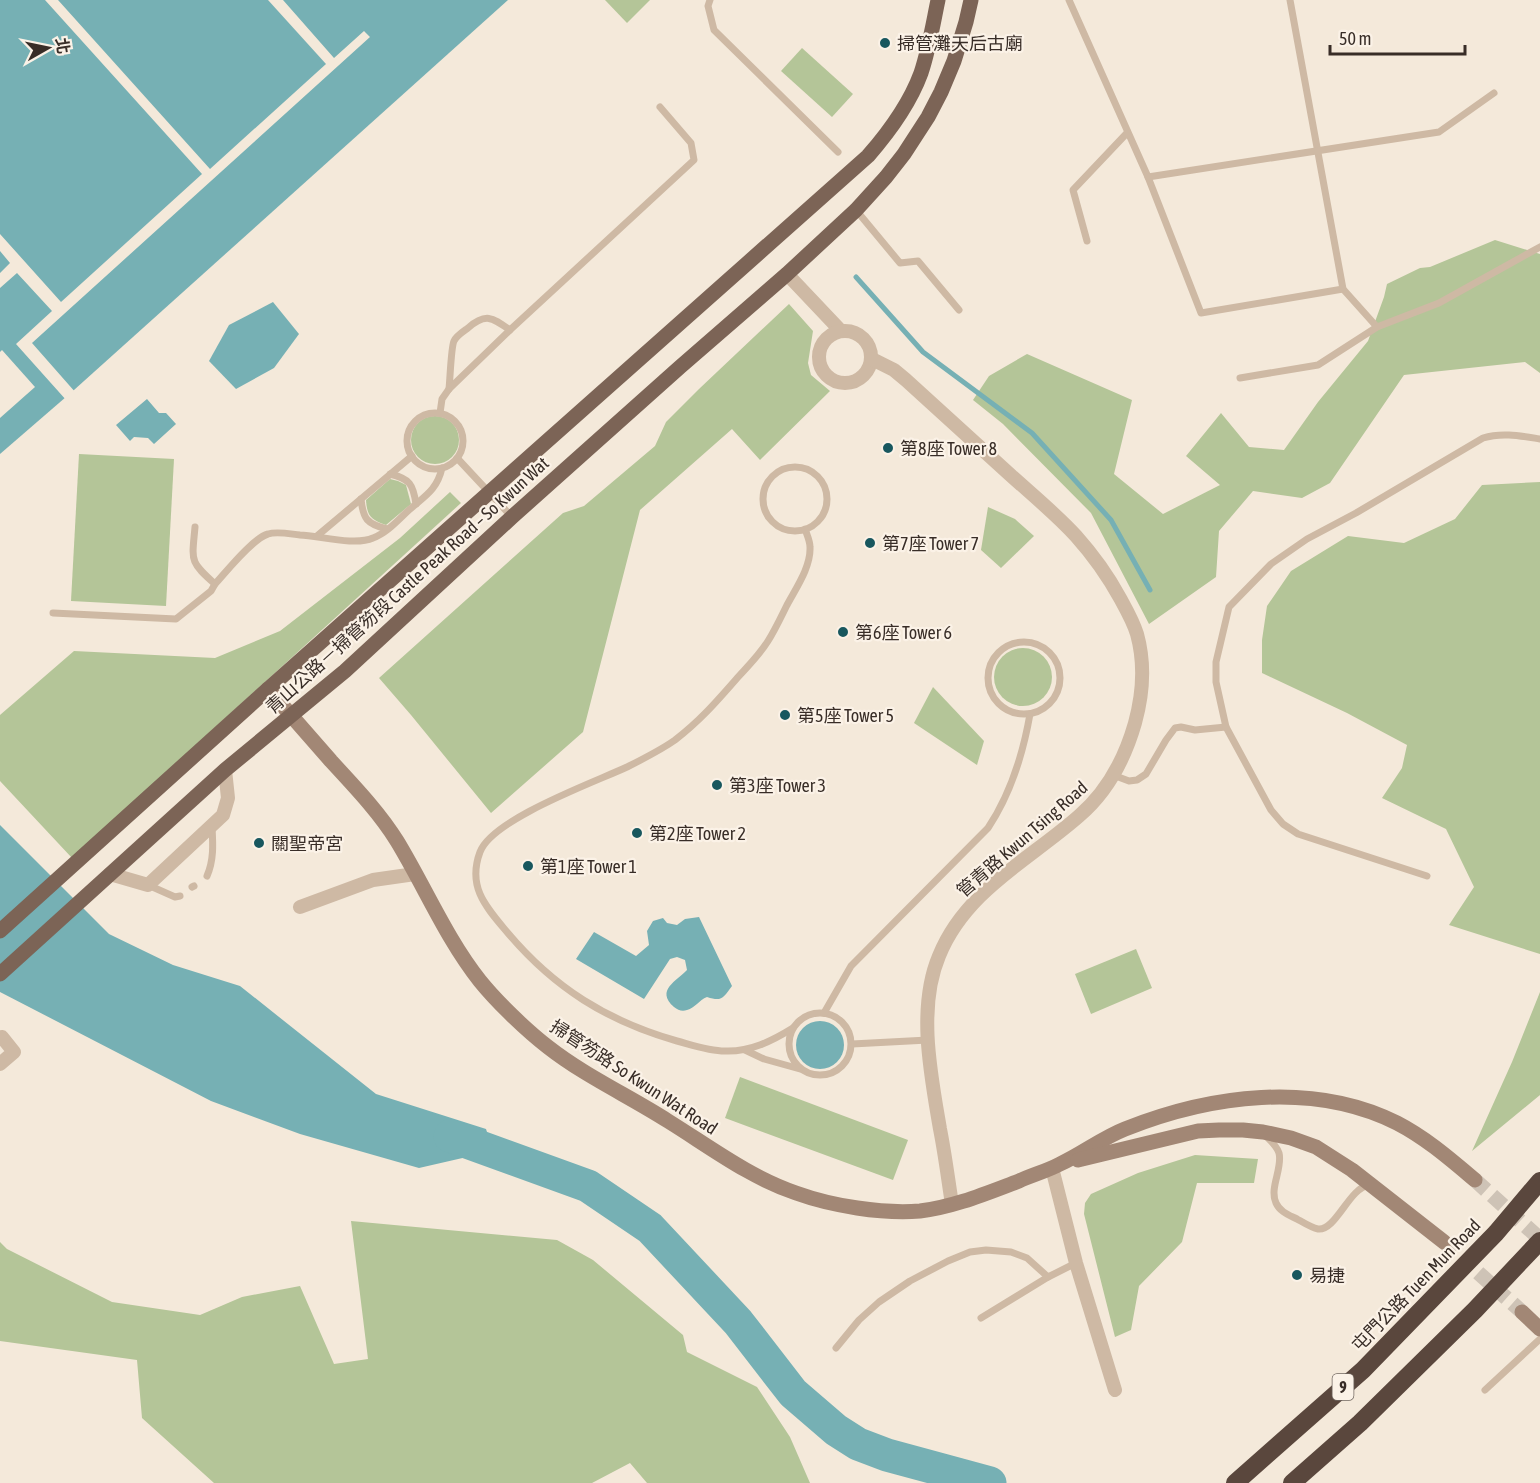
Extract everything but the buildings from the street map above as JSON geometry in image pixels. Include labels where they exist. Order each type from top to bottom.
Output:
[{"type":"highway","name":"屯門公路 Tuen Mun Road","points":[[1235,1483],[1362,1370],[1496,1233],[1540,1181]]},
{"type":"highway","name":"9","points":[[1292,1483],[1360,1423],[1482,1303],[1540,1241]]},
{"type":"main road","name":"青山公路－掃管笏段 Castle Peak Road – So Kwun Wat","points":[[0,931],[268,689],[853,170],[882,140],[911,95],[928,46],[938,0]]},
{"type":"main road","name":"青山公路－掃管笏段 Castle Peak Road – So Kwun Wat","points":[[0,974],[225,770],[345,671],[512,517],[787,274],[856,210],[904,154],[928,117],[954,61],[971,0]]},
{"type":"street","points":[[787,274],[840,330]]},
{"type":"street","points":[[840,330],[856,332],[868,343],[871,351],[870,368],[865,375],[849,383],[831,379],[820,365],[820,347],[825,339],[840,330]]},
{"type":"street","name":"管青路 Kwun Tsing Road","points":[[872,359],[894,370],[906,380],[1075,535],[1112,584],[1137,633],[1142,663],[1142,692],[1131,737],[1100,796],[1079,817],[992,885],[958,920],[939,956],[928,1002],[928,1040],[933,1089],[952,1204]]},
{"type":"street","name":"掃管笏路 So Kwun Wat Road","points":[[268,689],[363,795],[395,838],[462,957],[481,983],[526,1029],[573,1064],[720,1155],[773,1184],[798,1194],[853,1207],[893,1211],[921,1210],[952,1204],[992,1191],[1056,1166],[1122,1130],[1178,1112],[1274,1096],[1342,1103],[1368,1111],[1424,1139],[1475,1180]]},
{"type":"street","points":[[105,879],[148,885],[212,827],[223,815],[228,798],[225,770]]},
{"type":"street","points":[[300,907],[373,880],[415,874]]},
{"type":"street","points":[[0,1064],[14,1052],[2,1038]]},
{"type":"street","name":"掃管笏路 So Kwun Wat Road","points":[[1056,1166],[1198,1131],[1263,1132],[1291,1138],[1316,1147],[1352,1170],[1444,1242]]},
{"type":"street","points":[[1056,1166],[1076,1263],[1115,1390]]},
{"type":"street","points":[[1522,1312],[1540,1329]]},
{"type":"lane","points":[[710,0],[708,6],[714,30],[838,152]]},
{"type":"lane","points":[[1069,0],[1148,177],[1201,313],[1343,289]]},
{"type":"lane","points":[[1290,0],[1343,289],[1377,327]]},
{"type":"lane","points":[[1148,177],[1439,132],[1494,93]]},
{"type":"lane","points":[[440,413],[442,399],[449,389],[694,160],[691,143],[660,107]]},
{"type":"lane","points":[[1087,241],[1073,190],[1127,133]]},
{"type":"lane","points":[[856,210],[900,263],[918,261],[959,309]]},
{"type":"lane","points":[[1240,378],[1318,365],[1377,327],[1439,303],[1540,247]]},
{"type":"lane","points":[[449,389],[454,341],[475,321],[483,318],[493,318],[510,330]]},
{"type":"lane","points":[[440,413],[456,422],[461,430],[462,449],[451,464],[433,469],[425,467],[412,456],[408,447],[410,429],[422,416],[440,413]]},
{"type":"lane","points":[[1427,876],[1298,834],[1283,824],[1271,810],[1226,727],[1216,682],[1216,662],[1229,607],[1271,564],[1307,539],[1356,513],[1483,438],[1504,434],[1540,439]]},
{"type":"lane","points":[[317,536],[412,456]]},
{"type":"lane","points":[[457,458],[512,517]]},
{"type":"lane","points":[[800,467],[818,477],[824,486],[826,507],[821,517],[805,529],[794,531],[784,529],[775,524],[763,507],[765,486],[780,470],[800,467]]},
{"type":"lane","points":[[53,613],[176,619],[211,591],[256,540],[266,534],[317,536],[350,541],[373,538],[387,530],[435,487],[442,468]]},
{"type":"lane","points":[[390,474],[410,483],[416,504]]},
{"type":"lane","points":[[361,499],[362,510],[367,520],[387,530]]},
{"type":"lane","points":[[195,527],[192,556],[195,565],[215,584]]},
{"type":"lane","points":[[793,1028],[789,1046],[791,1056],[802,1070],[811,1075],[821,1076],[839,1070],[846,1063],[852,1044],[850,1035],[840,1020],[824,1013],[816,1013],[803,1018],[793,1028],[779,1036],[745,1050],[723,1051],[698,1047],[649,1033],[588,1004],[564,988],[513,939],[488,909],[477,889],[476,877],[481,849],[494,834],[525,813],[631,765],[673,741],[705,715],[768,642],[808,565],[810,544],[805,529]]},
{"type":"lane","points":[[1015,642],[1038,644],[1055,660],[1059,670],[1060,682],[1057,694],[1041,710],[1030,714],[1018,715],[1006,711],[996,703],[987,680],[988,667],[994,656],[1003,647],[1015,642]]},
{"type":"lane","points":[[824,1013],[851,966],[988,828],[1004,801],[1026,738],[1030,714]]},
{"type":"lane","points":[[1113,775],[1129,781],[1137,780],[1146,774],[1175,728],[1196,730],[1226,727]]},
{"type":"lane","points":[[207,876],[212,866],[212,827]]},
{"type":"lane","points":[[148,885],[175,897],[180,896]]},
{"type":"lane","points":[[852,1044],[928,1040]]},
{"type":"lane","points":[[745,1050],[764,1059],[802,1070]]},
{"type":"lane","points":[[1263,1132],[1280,1155],[1274,1198],[1279,1210],[1317,1229],[1324,1229],[1331,1224],[1364,1186],[1372,1185]]},
{"type":"lane","points":[[836,1348],[859,1320],[879,1302],[910,1281],[970,1252],[986,1250],[1011,1252],[1027,1258],[1048,1277]]},
{"type":"lane","points":[[981,1318],[1048,1277],[1076,1263]]},
{"type":"lane","points":[[1485,1390],[1540,1339]]},
{"type":"green space","points":[[605,0],[650,0],[627,23]]},
{"type":"green space","points":[[802,48],[853,94],[832,117],[781,71]]},
{"type":"green space","points":[[1495,240],[1540,254],[1540,373],[1525,362],[1404,375],[1330,483],[1302,498],[1253,491],[1219,531],[1216,577],[1149,624],[1091,513],[1003,424],[973,400],[989,376],[1027,354],[1132,400],[1114,474],[1163,514],[1220,485],[1186,456],[1221,413],[1249,447],[1284,450],[1318,402],[1368,341],[1387,284],[1420,268],[1430,267]]},
{"type":"green space","points":[[789,304],[813,331],[808,363],[811,375],[830,391],[760,460],[732,429],[640,510],[583,732],[491,813],[379,678],[563,513],[584,506],[655,446],[666,422]]},
{"type":"green space","points":[[435,416],[452,423],[459,440],[452,457],[435,464],[418,457],[411,440],[418,423]]},
{"type":"green space","points":[[79,454],[174,459],[166,606],[71,601]]},
{"type":"green space","points":[[390,479],[406,485],[411,504],[386,525],[371,517],[367,510],[366,500]]},
{"type":"green space","points":[[1540,482],[1540,954],[1449,925],[1474,887],[1446,829],[1382,798],[1402,768],[1407,745],[1347,713],[1262,673],[1262,640],[1267,606],[1291,571],[1348,536],[1404,543],[1455,519],[1482,485]]},
{"type":"green space","points":[[450,492],[461,503],[72,858],[0,781],[0,715],[74,651],[215,658],[280,631],[400,538]]},
{"type":"green space","points":[[988,507],[1015,519],[1034,536],[1001,568],[981,550]]},
{"type":"green space","points":[[1023,648],[1034,650],[1047,661],[1052,677],[1050,688],[1039,701],[1023,706],[1012,704],[999,693],[994,677],[996,666],[1007,653]]},
{"type":"green space","points":[[933,687],[984,741],[977,765],[914,723]]},
{"type":"green space","points":[[1136,949],[1152,988],[1091,1014],[1075,974]]},
{"type":"green space","points":[[1540,992],[1540,1095],[1472,1151],[1512,1062]]},
{"type":"green space","points":[[740,1077],[908,1140],[893,1180],[725,1118]]},
{"type":"green space","points":[[1195,1155],[1258,1159],[1254,1183],[1197,1183],[1182,1242],[1139,1286],[1131,1330],[1115,1337],[1084,1214],[1085,1203],[1091,1194],[1138,1173]]},
{"type":"green space","points":[[351,1221],[557,1240],[593,1260],[683,1335],[687,1352],[757,1387],[790,1437],[810,1483],[647,1483],[630,1463],[592,1483],[214,1483],[142,1418],[137,1360],[0,1341],[0,1242],[7,1249],[112,1302],[200,1315],[242,1297],[300,1286],[334,1364],[368,1359]]},
{"type":"water","points":[[0,0],[508,0],[0,454]]},
{"type":"water","points":[[273,302],[299,334],[274,368],[236,389],[209,361],[229,325]]},
{"type":"water","points":[[147,399],[159,413],[166,413],[176,424],[154,444],[148,438],[134,437],[130,441],[116,425]]},
{"type":"water","points":[[0,825],[109,934],[173,965],[240,986],[376,1094],[486,1129],[493,1151],[419,1168],[300,1134],[211,1101],[0,992]]},
{"type":"water","points":[[699,917],[732,986],[722,998],[707,997],[687,1010],[682,1011],[676,1008],[667,996],[670,986],[687,970],[685,960],[677,957],[670,959],[644,999],[576,959],[594,932],[636,956],[649,945],[647,931],[653,921],[663,918],[667,923],[677,925],[685,919]]},
{"type":"water","points":[[815,1021],[825,1021],[837,1028],[844,1040],[844,1050],[837,1062],[825,1069],[815,1069],[800,1058],[796,1050],[796,1040],[807,1025]]},
{"type":"pier","points":[[45,0],[58,0],[210,169],[326,64],[268,0],[283,0],[334,58],[364,31],[370,37],[32,343],[76,393],[67,401],[16,344],[52,311],[17,273],[0,288],[0,273],[10,263],[0,251],[0,234],[61,302],[202,174]]},
{"type":"pier","points":[[2,350],[35,387],[0,418],[0,352]]},
{"type":"waterway","points":[[856,277],[923,352],[1032,433],[1111,520],[1150,590]]},
{"type":"waterway","points":[[450,1136],[588,1186],[650,1228],[738,1322],[793,1393],[836,1430],[858,1444],[887,1455],[990,1483]]},
{"type":"tunnel","points":[[1475,1180],[1540,1239]]},
{"type":"tunnel","points":[[1444,1242],[1522,1312]]},
{"type":"place","name":"掃管灘天后古廟","points":[[885,43]]},
{"type":"place","name":"第8座 Tower 8","points":[[888,448]]},
{"type":"place","name":"第7座 Tower 7","points":[[870,543]]},
{"type":"place","name":"第6座 Tower 6","points":[[843,632]]},
{"type":"place","name":"第5座 Tower 5","points":[[785,715]]},
{"type":"place","name":"第3座 Tower 3","points":[[717,785]]},
{"type":"place","name":"第2座 Tower 2","points":[[637,833]]},
{"type":"place","name":"關聖帝宮","points":[[259,843]]},
{"type":"place","name":"第1座 Tower 1","points":[[528,866]]},
{"type":"place","name":"易捷","points":[[1297,1275]]}]
